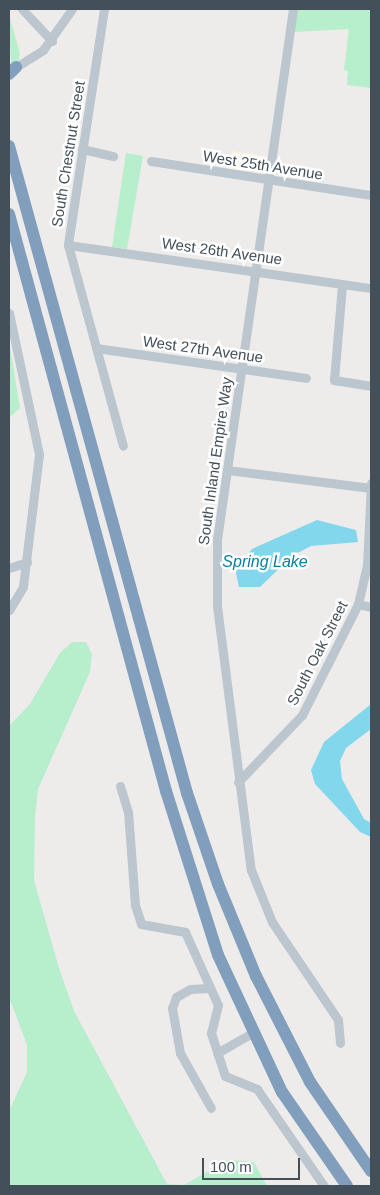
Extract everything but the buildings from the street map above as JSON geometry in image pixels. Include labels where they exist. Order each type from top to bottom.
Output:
[{"type":"highway","points":[[9,146],[100,469],[135,571],[130,581],[187,793],[218,884],[256,976],[310,1082],[371,1172]]},
{"type":"highway","points":[[9,214],[85,483],[194,886],[218,955],[252,1033],[282,1092],[348,1186]]},
{"type":"highway","points":[[85,483],[115,577],[130,581]]},
{"type":"street","points":[[22,9],[52,41]]},
{"type":"street","points":[[11,69],[52,41],[72,9]]},
{"type":"street","name":"South Chestnut Street","points":[[104,9],[68,245],[123,446]]},
{"type":"street","name":"South Inland Empire Way","points":[[292,9],[217,540],[217,606],[238,782],[258,893],[338,1020],[340,1043]]},
{"type":"street","points":[[82,149],[113,156]]},
{"type":"street","name":"West 25th Avenue","points":[[151,161],[268,181],[371,195]]},
{"type":"street","name":"West 26th Avenue","points":[[68,245],[255,270],[371,288]]},
{"type":"street","points":[[342,285],[334,380],[371,386]]},
{"type":"street","points":[[9,313],[39,454],[23,587],[9,610]]},
{"type":"street","name":"West 27th Avenue","points":[[96,348],[306,378]]},
{"type":"street","points":[[227,470],[371,488]]},
{"type":"street","name":"South Oak Street","points":[[238,782],[302,715],[358,604],[367,566],[371,483]]},
{"type":"street","points":[[9,568],[26,562]]},
{"type":"street","points":[[358,604],[371,607]]},
{"type":"street","points":[[120,786],[128,812],[134,905],[140,924],[185,932],[218,1004],[211,1033],[225,1076],[257,1089],[324,1186]]},
{"type":"street","points":[[210,988],[190,989],[176,997],[172,1008],[180,1053],[212,1108]]},
{"type":"street","points":[[216,1053],[252,1033]]},
{"type":"shaded area","points":[[232,151],[264,156],[262,172],[229,169]]},
{"type":"green space","points":[[296,9],[371,9],[371,88],[347,85],[348,71],[344,70],[349,29],[293,32]]},
{"type":"green space","points":[[9,15],[20,54],[18,62],[11,63]]},
{"type":"green space","points":[[126,153],[143,156],[127,249],[112,247]]},
{"type":"green space","points":[[9,341],[20,408],[9,418]]},
{"type":"green space","points":[[72,642],[86,642],[92,654],[90,672],[38,789],[35,817],[34,880],[59,968],[74,1011],[167,1184],[184,1185],[228,1160],[254,1162],[267,1186],[9,1186],[9,1111],[27,1072],[27,1045],[9,997],[9,726],[30,704],[60,653]]},
{"type":"water","name":"Spring Lake","points":[[317,520],[356,530],[358,542],[311,546],[292,556],[260,587],[239,587],[235,569],[252,549]]},
{"type":"water","points":[[371,704],[371,729],[346,748],[340,761],[342,779],[364,819],[371,823],[371,837],[360,832],[315,784],[311,770],[324,742]]}]
